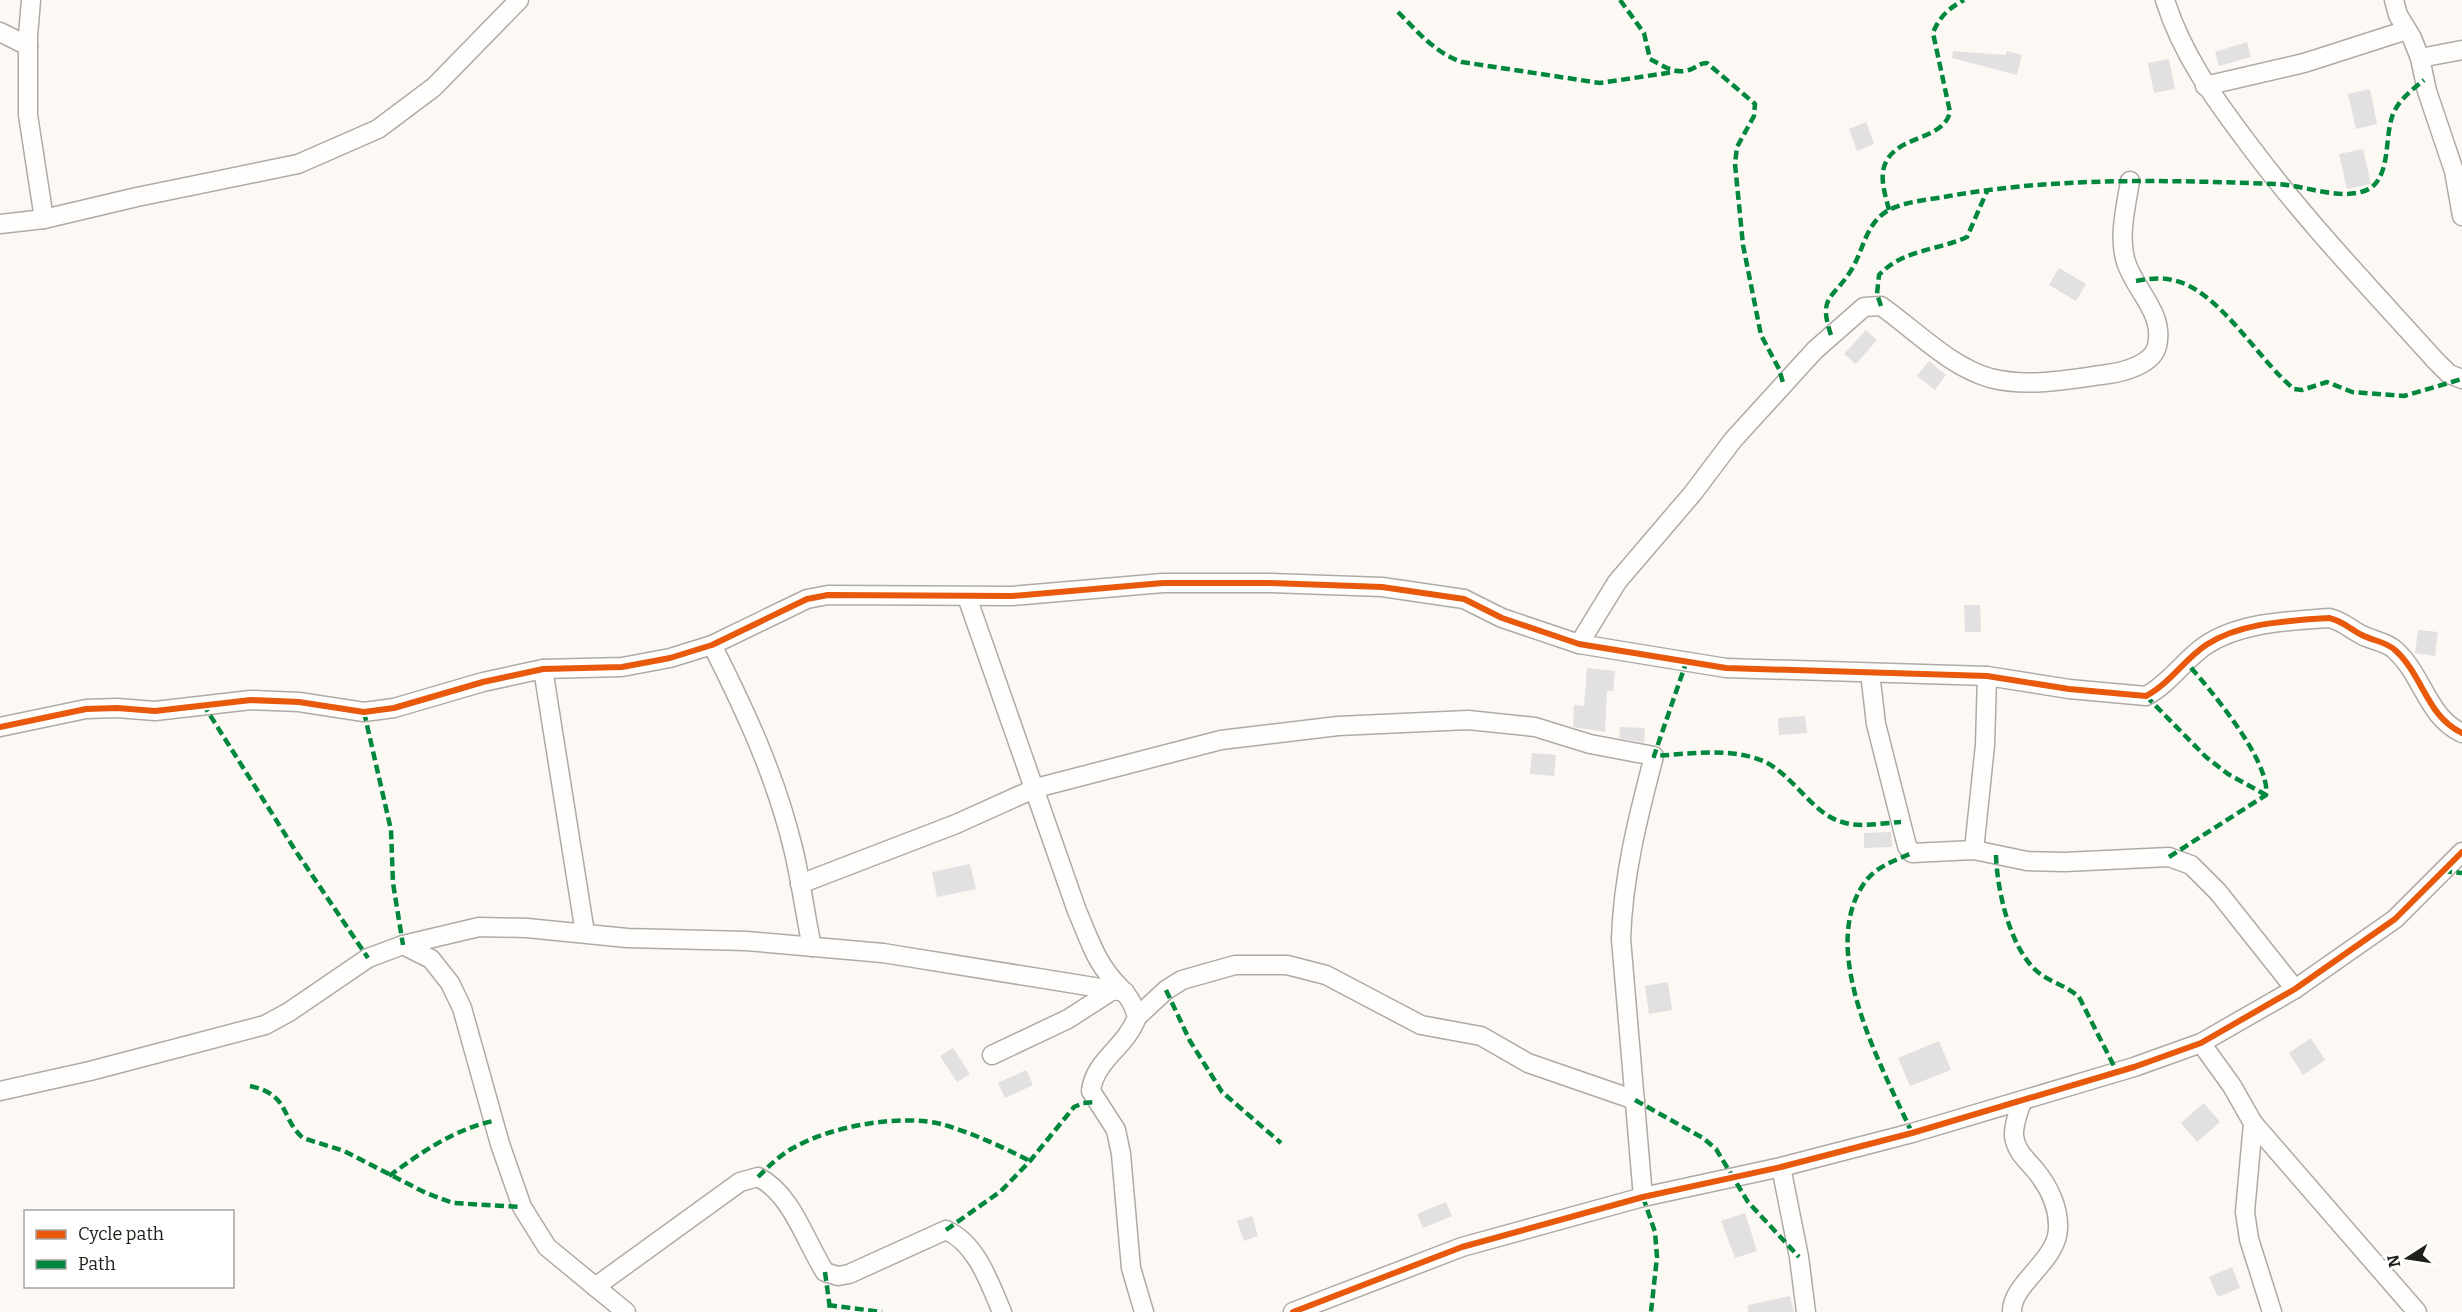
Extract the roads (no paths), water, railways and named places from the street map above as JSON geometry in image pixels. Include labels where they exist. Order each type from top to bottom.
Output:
[{"type":"street","points":[[32,0],[28,46],[28,114],[44,219]]},
{"type":"street","points":[[0,224],[44,219],[298,164],[378,129],[434,87],[519,0]]},
{"type":"street","points":[[2165,0],[2174,29],[2205,86],[2278,184],[2435,360],[2449,374],[2462,379]]},
{"type":"street","points":[[2394,0],[2398,15],[2420,58],[2427,91],[2454,171],[2462,216]]},
{"type":"street","points":[[2205,86],[2304,63],[2407,30]]},
{"type":"street","points":[[0,32],[28,46]]},
{"type":"street","points":[[2420,58],[2462,50]]},
{"type":"street","points":[[1579,644],[1617,582],[1693,493],[1733,440],[1815,350],[1864,307],[1881,306],[1937,349],[1964,366],[1990,378],[2021,382],[2067,380],[2113,373],[2136,366],[2151,356],[2157,347],[2158,333],[2152,308],[2126,264],[2123,247],[2130,181]]},
{"type":"street","points":[[0,727],[86,709],[117,708],[155,711],[251,699],[299,702],[353,711],[384,710],[543,669],[622,667],[670,658],[712,645],[807,599],[828,595],[1012,596],[1163,583],[1271,583],[1382,587],[1464,599],[1502,618],[1579,644],[1726,668],[1987,676],[2069,689],[2146,696],[2206,645],[2227,634],[2252,627],[2329,618],[2341,621],[2363,636],[2382,641],[2394,649],[2404,660],[2439,717],[2450,727],[2462,733]]},
{"type":"street","points":[[967,597],[1077,911],[1095,953],[1119,991],[1133,1001],[1137,1017]]},
{"type":"street","points":[[712,645],[743,707],[771,776],[793,847],[812,947]]},
{"type":"street","points":[[543,669],[585,933]]},
{"type":"street","points":[[1870,673],[1876,724],[1909,850],[1917,855],[1974,850],[2027,861],[2169,857],[2191,864],[2218,892],[2295,989]]},
{"type":"street","points":[[1974,850],[1985,745],[1987,676]]},
{"type":"street","points":[[800,884],[956,824],[1036,789],[1127,762],[1221,740],[1338,726],[1468,720],[1536,727],[1590,744],[1654,756],[1628,858],[1622,896],[1621,939],[1643,1197]]},
{"type":"street","points":[[1293,1312],[1462,1247],[1643,1197],[1782,1167],[2022,1101],[2201,1043],[2295,989],[2395,919],[2462,852]]},
{"type":"street","points":[[0,1091],[90,1071],[265,1025],[289,1012],[368,958],[403,945],[479,927],[527,928],[627,938],[746,941],[883,953],[1119,991]]},
{"type":"street","points":[[403,945],[431,959],[450,983],[462,1008],[500,1144],[522,1207],[547,1247],[626,1312]]},
{"type":"street","points":[[1144,1312],[1131,1268],[1121,1154],[1116,1130],[1095,1102],[1091,1091],[1093,1075],[1120,1047],[1137,1017],[1166,990],[1182,980],[1235,965],[1287,965],[1326,975],[1421,1025],[1481,1036],[1528,1063],[1635,1100]]},
{"type":"street","points":[[992,1055],[1119,991]]},
{"type":"street","points":[[2201,1043],[2232,1086],[2253,1123],[2416,1312]]},
{"type":"street","points":[[2012,1312],[2016,1296],[2043,1263],[2058,1232],[2058,1216],[2051,1194],[2037,1172],[2023,1158],[2014,1135],[2022,1101]]},
{"type":"street","points":[[2253,1123],[2245,1212],[2249,1239],[2272,1312]]},
{"type":"street","points":[[1782,1167],[1799,1257],[1806,1312]]},
{"type":"street","points":[[595,1287],[740,1182],[758,1177],[770,1183],[788,1206],[825,1272],[838,1276],[849,1274],[946,1230],[962,1237],[971,1249],[1002,1312]]}]
